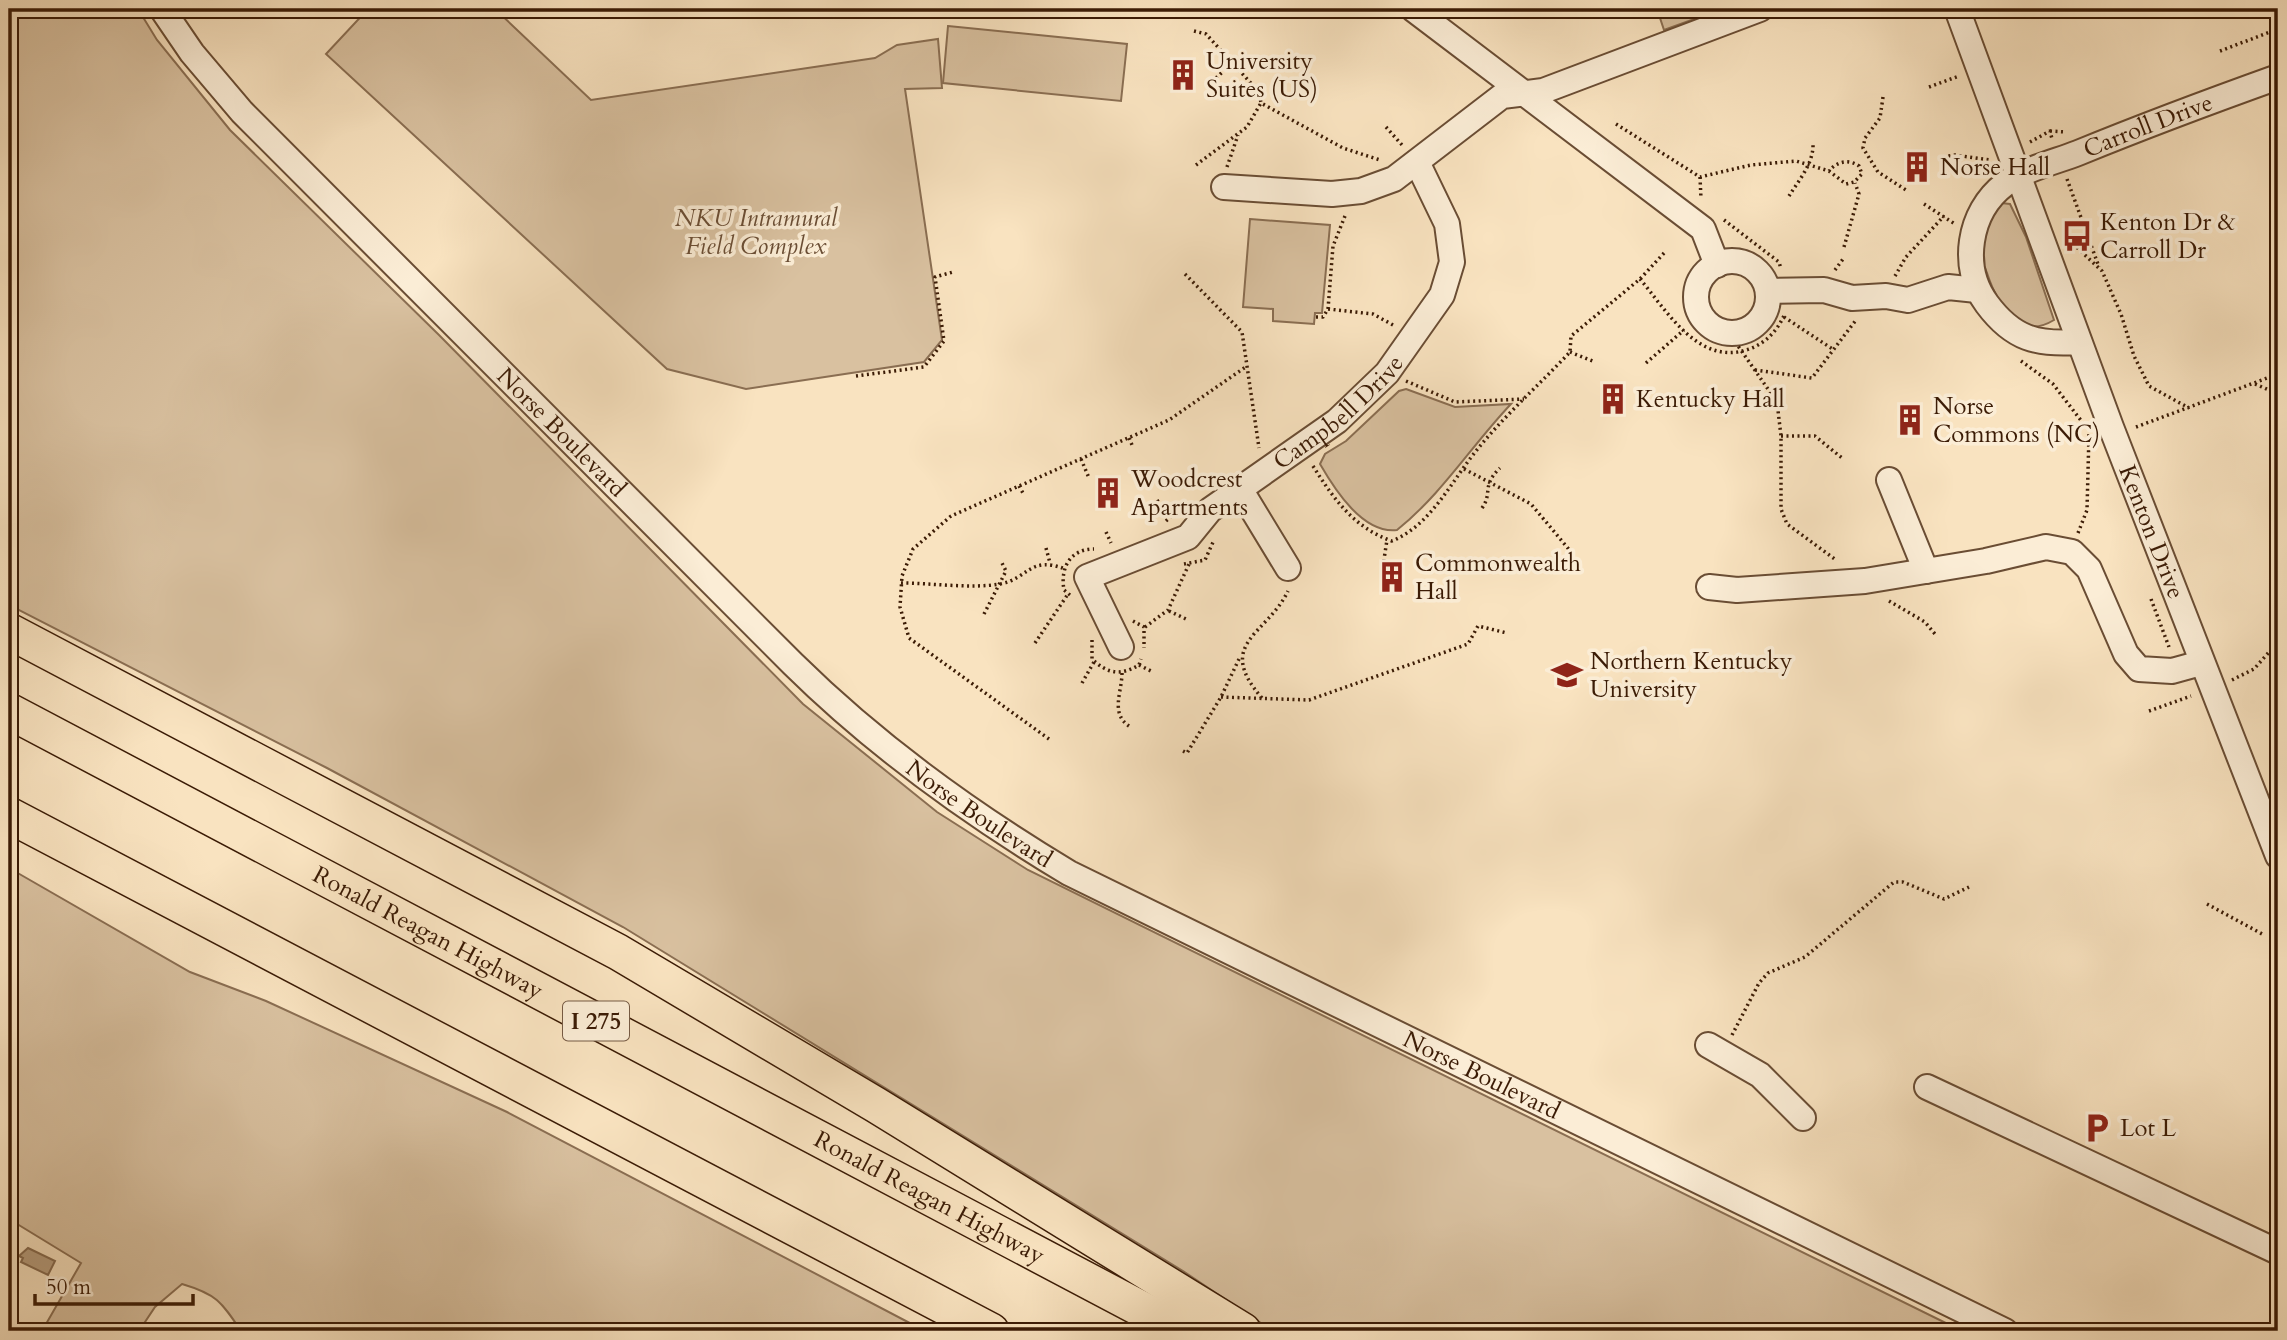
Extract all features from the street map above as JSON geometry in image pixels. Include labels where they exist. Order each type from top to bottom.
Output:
[{"type":"highway","points":[[9,631],[618,952],[876,1105],[1242,1331]]},
{"type":"highway","name":"Ronald Reagan Highway","points":[[9,711],[1183,1331]]},
{"type":"highway","points":[[9,815],[991,1331]]},
{"type":"street","name":"Norse Boulevard","points":[[162,9],[192,53],[242,112],[821,691],[864,731],[967,810],[1069,873],[2006,1331]]},
{"type":"street","points":[[1413,9],[1703,229],[1717,265]]},
{"type":"street","points":[[1225,180],[1332,194],[1353,192],[1394,179],[1412,157],[1502,96],[1528,95],[1760,9]]},
{"type":"street","name":"Kenton Drive","points":[[1957,9],[2079,342],[2201,663],[2278,856]]},
{"type":"street","name":"Carroll Drive","points":[[1977,290],[1971,264],[1972,237],[1978,217],[2006,183],[2278,77]]},
{"type":"street","name":"Campbell Drive","points":[[1087,577],[1188,537],[1210,510],[1337,421],[1387,373],[1442,295],[1451,262],[1447,224],[1412,157]]},
{"type":"street","points":[[1778,291],[1759,322],[1736,342],[1708,324],[1697,304],[1700,281],[1717,265],[1728,261],[1749,265],[1778,291],[1824,290],[1852,298],[1879,296],[1908,300],[1948,287],[1977,290],[2012,332],[2031,340],[2079,342]]},
{"type":"street","points":[[1889,480],[1926,571]]},
{"type":"street","points":[[1241,489],[1289,568]]},
{"type":"street","points":[[1709,587],[1737,590],[1865,581],[2046,547],[2072,552],[2089,569],[2126,654],[2139,669],[2172,671],[2201,663]]},
{"type":"street","points":[[1087,577],[1121,647]]},
{"type":"street","points":[[1715,1049],[1760,1075],[1803,1118]]},
{"type":"street","points":[[1927,1087],[2278,1252]]},
{"type":"path","points":[[2220,51],[2278,29]]},
{"type":"path","points":[[1194,31],[1206,34],[1259,92],[1261,103],[1247,127],[1196,165]]},
{"type":"path","points":[[1216,78],[1232,62]]},
{"type":"path","points":[[1929,87],[1964,74]]},
{"type":"path","points":[[1883,97],[1880,118],[1865,138],[1863,148],[1878,172],[1906,190]]},
{"type":"path","points":[[1261,103],[1343,148],[1389,163]]},
{"type":"path","points":[[1616,124],[1700,177],[1768,162],[1796,161],[1829,171],[1839,182],[1854,182],[1870,162]]},
{"type":"path","points":[[1386,127],[1412,157]]},
{"type":"path","points":[[2025,145],[2050,131],[2054,145]]},
{"type":"path","points":[[1225,180],[1228,156],[1239,133]]},
{"type":"path","points":[[1789,196],[1809,165],[1813,143]]},
{"type":"path","points":[[1943,157],[1955,155],[1994,161],[1990,172]]},
{"type":"path","points":[[1829,171],[1839,163],[1847,162],[1862,169]]},
{"type":"path","points":[[2064,173],[2100,268],[2109,283],[2134,356],[2149,386],[2189,408]]},
{"type":"path","points":[[1700,177],[1703,206]]},
{"type":"path","points":[[1844,247],[1859,194],[1854,182]]},
{"type":"path","points":[[1316,317],[1323,317],[1328,309],[1333,246],[1353,192]]},
{"type":"path","points":[[1755,370],[1812,379],[1879,296],[1906,257],[1944,216]]},
{"type":"path","points":[[1721,218],[1779,262],[1778,291],[1784,317],[1834,350]]},
{"type":"path","points":[[2077,236],[2071,242],[2100,268]]},
{"type":"path","points":[[1301,446],[1336,503],[1375,535],[1392,541],[1404,536],[1452,487],[1476,451],[1570,352],[1571,336],[1640,279],[1665,252]]},
{"type":"path","points":[[856,376],[924,367],[944,341],[935,277],[953,272]]},
{"type":"path","points":[[1185,275],[1242,332],[1263,474]]},
{"type":"path","points":[[1640,279],[1684,330],[1709,349],[1731,354],[1736,342]]},
{"type":"path","points":[[1328,309],[1373,314],[1413,336]]},
{"type":"path","points":[[1736,342],[1760,345],[1784,317]]},
{"type":"path","points":[[1646,363],[1684,330]]},
{"type":"path","points":[[1736,342],[1777,402],[1782,436],[1781,509],[1787,524],[1888,600],[1925,622],[1936,634]]},
{"type":"path","points":[[2014,351],[2021,360],[2053,384],[2089,431],[2087,510],[2072,552]]},
{"type":"path","points":[[1570,352],[1595,362]]},
{"type":"path","points":[[1049,739],[909,638],[900,607],[901,583],[913,549],[951,516],[1129,438],[1170,423],[1247,366]]},
{"type":"path","points":[[1387,373],[1455,402],[1526,398]]},
{"type":"path","points":[[2123,425],[2135,427],[2278,374]]},
{"type":"path","points":[[2253,383],[2278,394]]},
{"type":"path","points":[[1782,436],[1815,436],[1842,458]]},
{"type":"path","points":[[1129,438],[1132,445]]},
{"type":"path","points":[[1081,459],[1089,478]]},
{"type":"path","points":[[1482,508],[1486,503],[1487,482],[1500,468]]},
{"type":"path","points":[[1464,469],[1531,504],[1572,553]]},
{"type":"path","points":[[1019,486],[1023,493]]},
{"type":"path","points":[[1121,647],[1168,610],[1189,565],[1188,537],[1157,500]]},
{"type":"path","points":[[1382,572],[1387,540]]},
{"type":"path","points":[[1046,548],[1050,563]]},
{"type":"path","points":[[984,614],[1002,584],[1006,571],[1002,563]]},
{"type":"path","points":[[901,583],[1002,584],[1029,568],[1050,563],[1087,577]]},
{"type":"path","points":[[1262,698],[1245,679],[1242,646],[1289,592],[1284,582],[1289,568]]},
{"type":"path","points":[[1035,643],[1068,594]]},
{"type":"path","points":[[1168,610],[1186,619]]},
{"type":"path","points":[[1221,696],[1309,700],[1468,644],[1478,626],[1507,633]]},
{"type":"path","points":[[2223,684],[2253,669],[2278,642]]},
{"type":"path","points":[[1182,751],[1187,752],[1221,696],[1241,655]]},
{"type":"path","points":[[1082,683],[1094,662]]},
{"type":"path","points":[[1139,665],[1152,671]]},
{"type":"path","points":[[1122,673],[1118,709],[1120,720],[1129,726]]},
{"type":"path","points":[[2149,711],[2199,693]]},
{"type":"path","points":[[1715,1049],[1768,973],[1805,957],[1894,883],[1903,882],[1944,899],[1969,887]]},
{"type":"path","points":[[2207,904],[2264,934]]},
{"type":"green space","points":[[24,9],[138,9],[157,40],[230,130],[439,335],[803,704],[937,812],[1028,870],[1962,1331],[1273,1331],[1183,1271],[623,927],[327,768],[9,605],[9,14]]},
{"type":"green space","name":"NKU Intramural Field Complex","points":[[368,9],[495,9],[591,100],[875,58],[897,45],[938,39],[942,88],[905,89],[942,340],[924,362],[746,389],[667,369],[326,54]]},
{"type":"green space","points":[[1657,9],[1722,9],[1664,30]]},
{"type":"green space","points":[[948,26],[1127,44],[1121,101],[943,83]]},
{"type":"green space","points":[[2001,203],[2010,204],[2026,237],[2054,320],[2041,326],[2020,323],[2011,316],[1997,296],[1982,260],[1980,245],[1984,232]]},
{"type":"green space","points":[[1250,219],[1330,225],[1322,313],[1315,313],[1314,324],[1273,321],[1273,309],[1243,307]]},
{"type":"green space","points":[[1406,389],[1455,407],[1511,404],[1443,485],[1413,516],[1397,530],[1385,529],[1373,525],[1351,508],[1320,464],[1325,454],[1346,441],[1399,391]]},
{"type":"green space","points":[[9,868],[190,972],[266,1001],[507,1112],[925,1331],[241,1331],[217,1300],[203,1291],[182,1284],[155,1307],[139,1331],[42,1331],[81,1263],[9,1219]]},
{"type":"shaded area","points":[[28,1248],[55,1261],[48,1275],[21,1262],[23,1258],[19,1256]]},
{"type":"place","name":"University Suites (US)","points":[[1183,75]]},
{"type":"place","name":"Norse Hall","points":[[1917,167]]},
{"type":"place","name":"Kenton Dr & Carroll Dr","points":[[2077,236]]},
{"type":"place","name":"Kentucky Hall","points":[[1613,399]]},
{"type":"place","name":"Norse Commons (NC)","points":[[1910,420]]},
{"type":"place","name":"Woodcrest Apartments","points":[[1108,493]]},
{"type":"place","name":"Commonwealth Hall","points":[[1392,577]]},
{"type":"place","name":"Northern Kentucky University","points":[[1567,675]]},
{"type":"place","name":"Lot L","points":[[2097,1128]]}]
